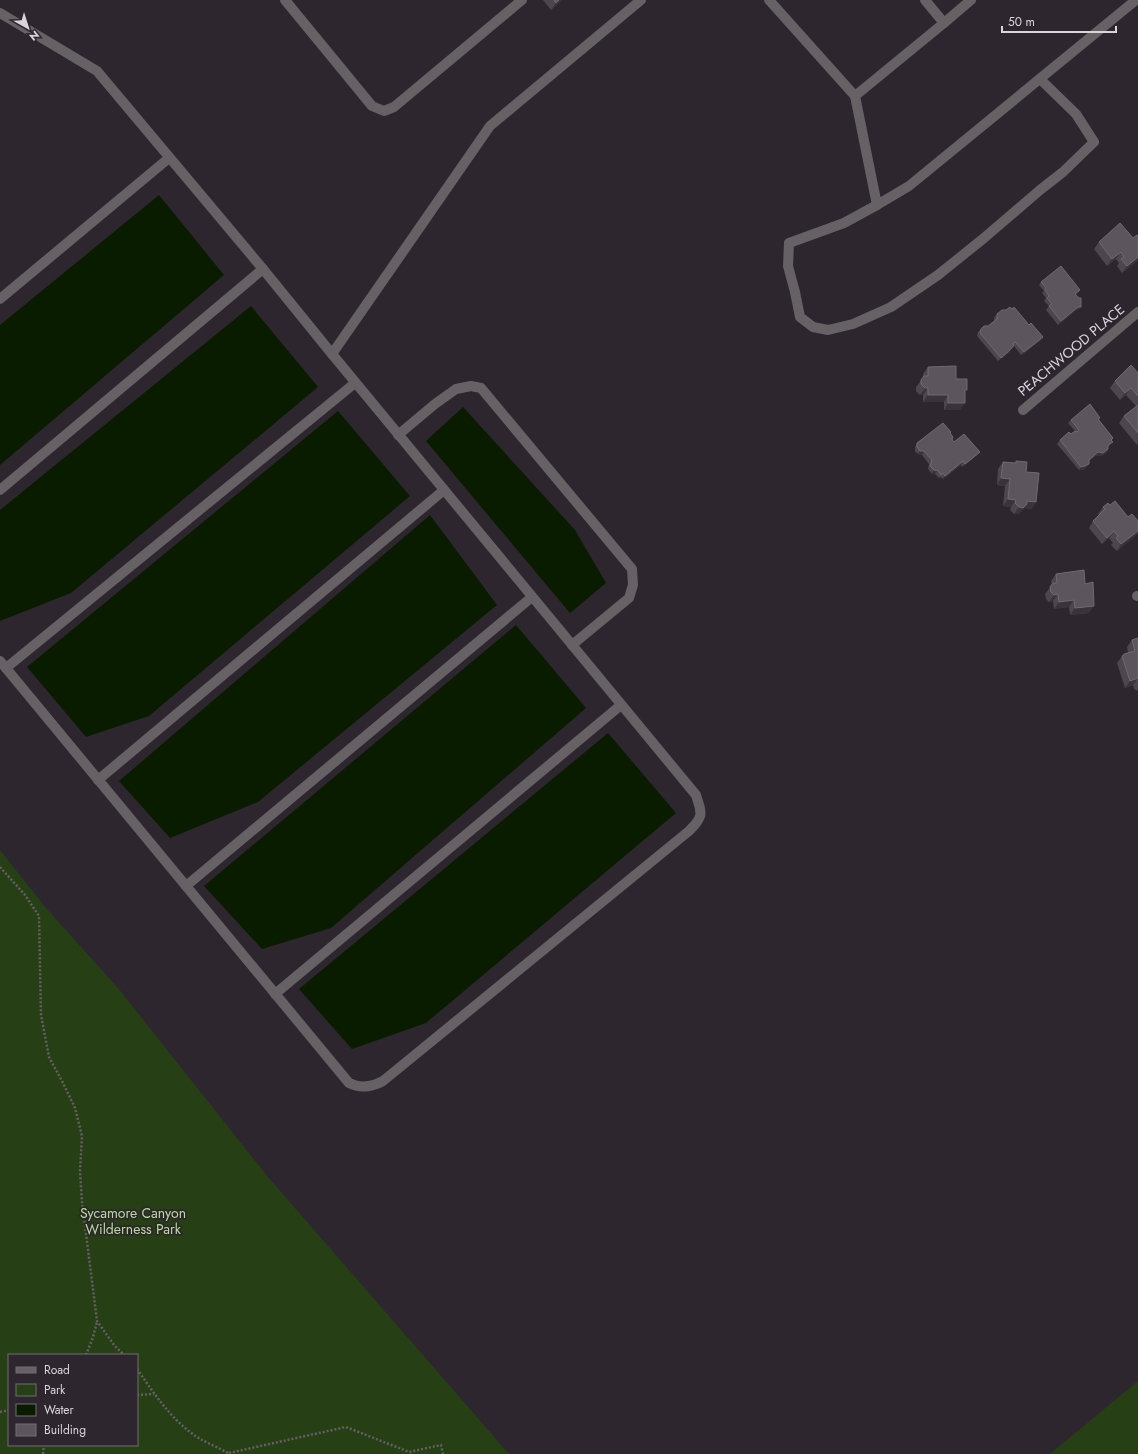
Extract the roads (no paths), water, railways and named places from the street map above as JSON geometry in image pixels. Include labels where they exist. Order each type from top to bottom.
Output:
[{"type":"street","points":[[285,0],[372,106],[384,111],[394,107],[522,0]]},
{"type":"street","points":[[332,354],[490,126],[641,0]]},
{"type":"street","points":[[769,0],[855,96],[877,205]]},
{"type":"street","points":[[925,0],[944,23]]},
{"type":"street","points":[[855,96],[971,0]]},
{"type":"street","points":[[1040,79],[1076,114],[1094,142],[1063,172],[1012,213],[984,238],[938,275],[897,303],[853,324],[828,330],[813,327],[800,317],[788,266],[789,243],[844,223],[909,186],[1136,0]]},
{"type":"street","points":[[0,13],[97,71],[263,269],[355,383],[696,795],[701,816],[698,822],[689,830],[383,1081],[375,1085],[361,1087],[348,1083],[3,664],[355,383]]},
{"type":"street","points":[[0,299],[169,158]]},
{"type":"street","points":[[0,490],[263,269]]},
{"type":"street","name":"PEACHWOOD PLACE","points":[[1023,410],[1138,312]]},
{"type":"street","points":[[398,435],[435,404],[456,389],[471,386],[481,388],[632,569],[633,585],[629,598],[572,645]]},
{"type":"street","points":[[98,780],[444,490]]},
{"type":"street","points":[[186,886],[532,597]]},
{"type":"street","points":[[275,994],[621,705]]},
{"type":"water","points":[[159,195],[224,275],[0,465],[0,325]]},
{"type":"water","points":[[251,306],[318,387],[71,593],[0,621],[0,510]]},
{"type":"water","points":[[463,407],[575,530],[606,583],[570,613],[426,441]]},
{"type":"water","points":[[338,411],[410,496],[149,716],[86,737],[27,667]]},
{"type":"water","points":[[430,515],[497,605],[258,802],[170,838],[119,781]]},
{"type":"water","points":[[516,625],[586,708],[331,928],[262,949],[204,886]]},
{"type":"water","points":[[608,733],[676,813],[426,1023],[352,1049],[299,989]]},
{"type":"park label","name":"Sycamore Canyon Wilderness Park","points":[[133,1222]]}]
